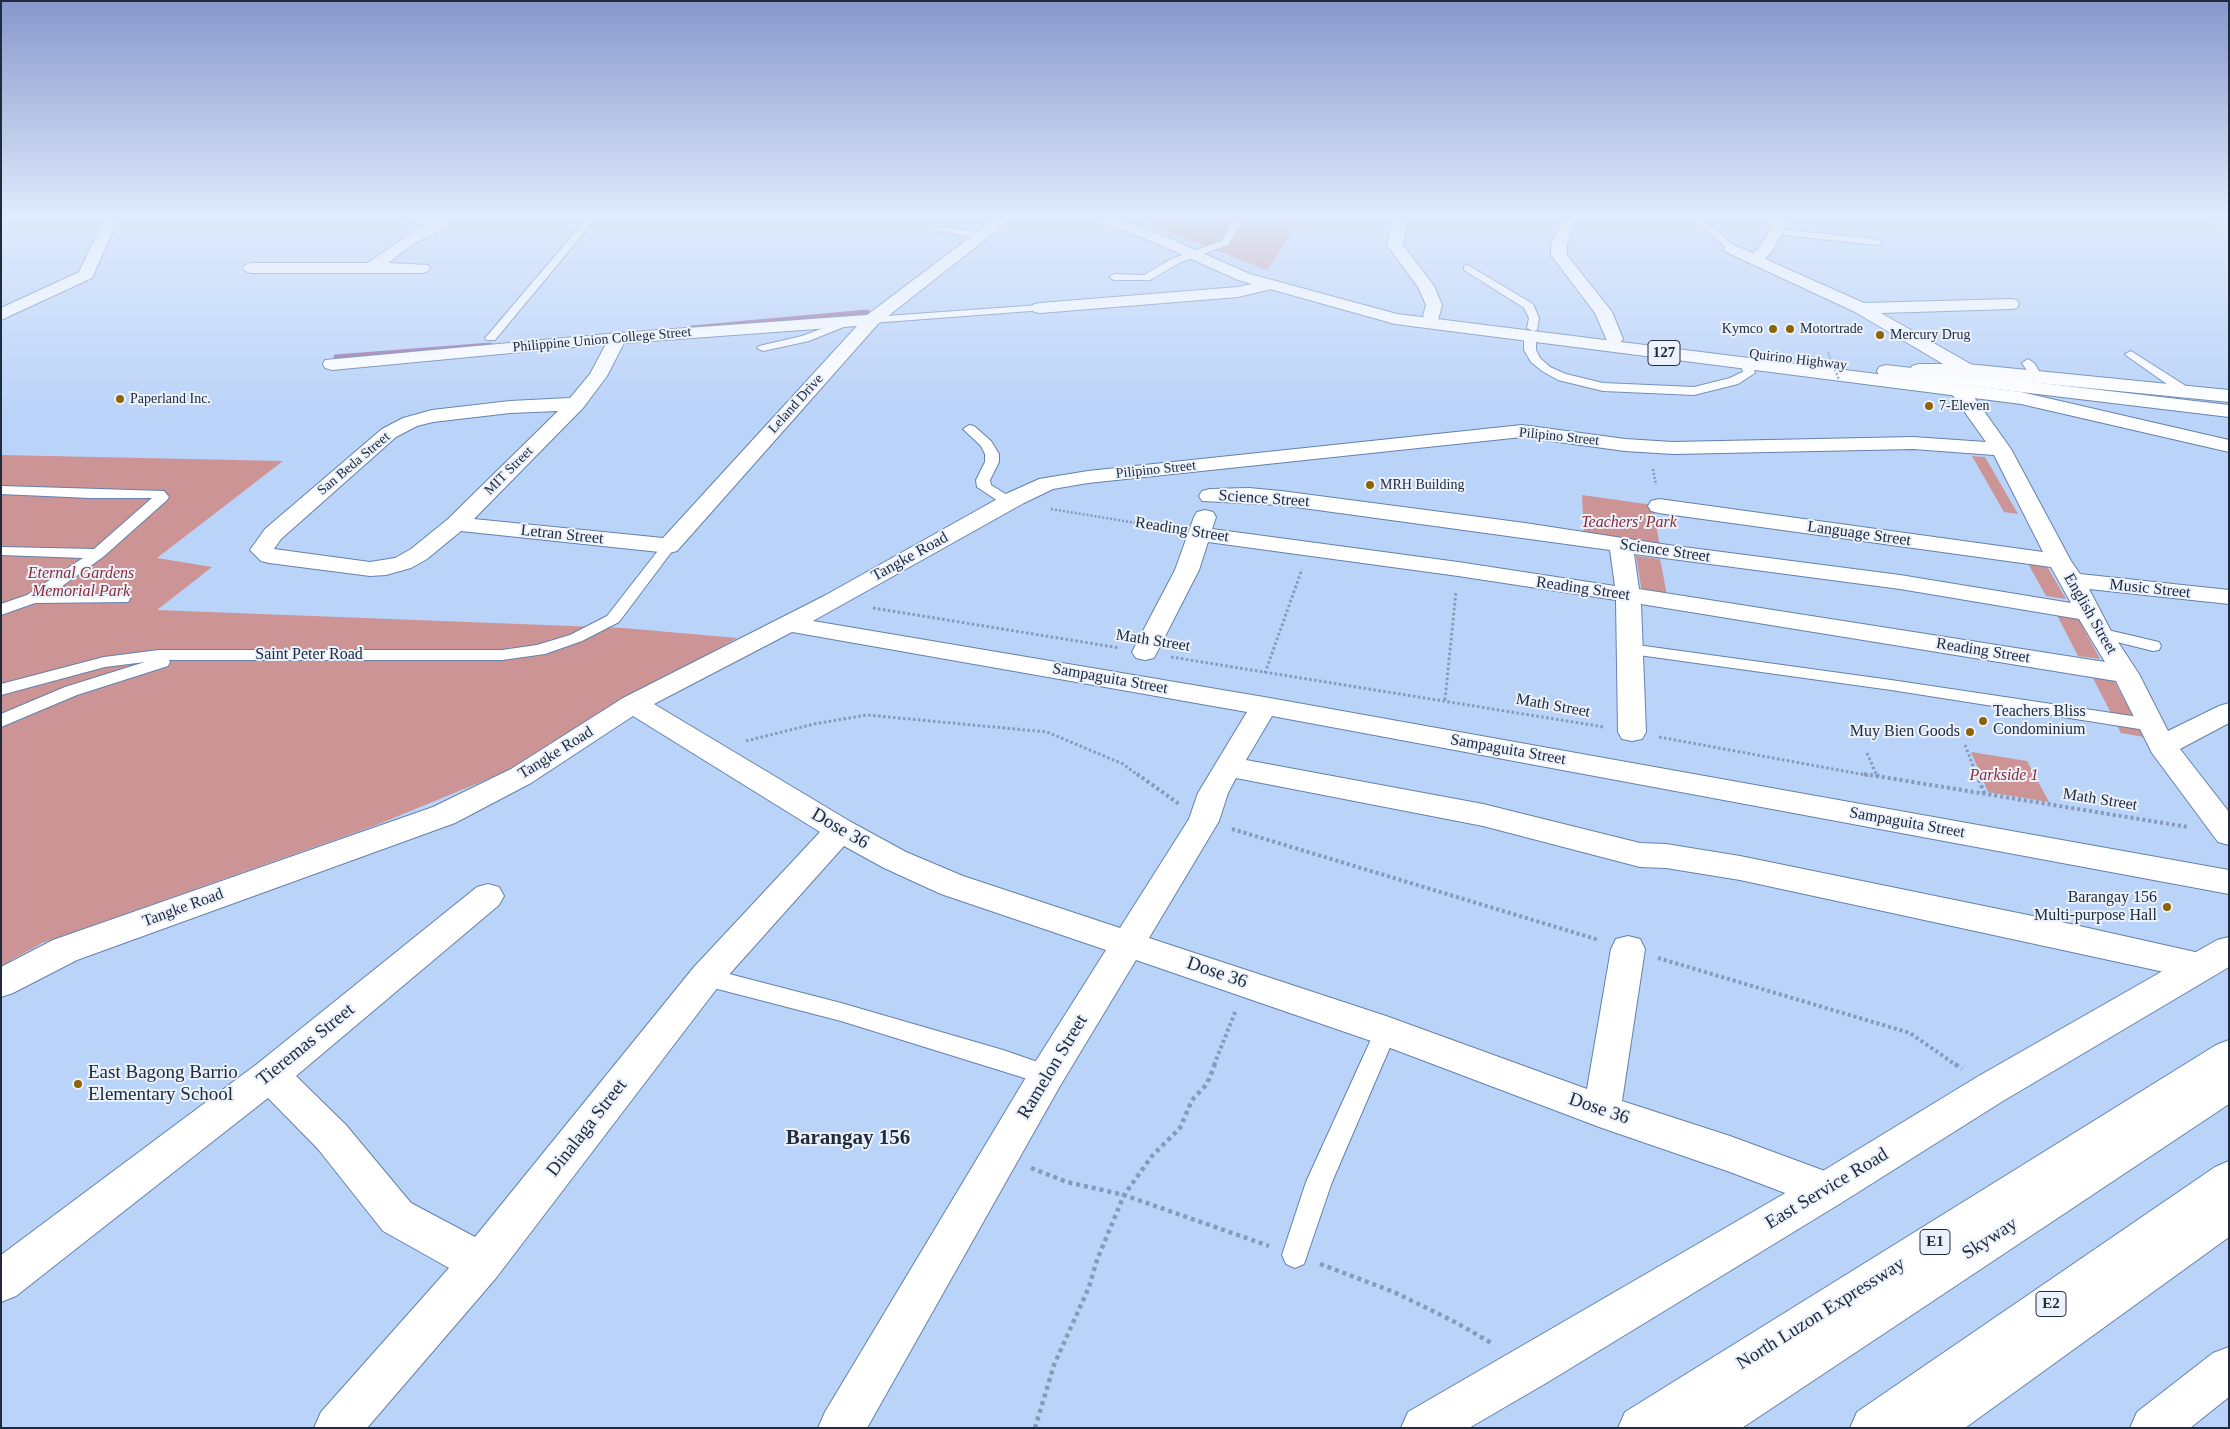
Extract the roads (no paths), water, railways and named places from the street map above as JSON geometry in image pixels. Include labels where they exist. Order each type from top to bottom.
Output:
[{"type":"main road","points":[[1,315],[68,284]]},
{"type":"main road","name":"Leland Drive","points":[[669,546],[872,320],[920,284]]},
{"type":"main road","name":"Quirino Highway","points":[[1266,284],[1300,294],[1369,310],[1395,319],[1531,333],[1614,339],[1963,380],[2021,398]]},
{"type":"main road","points":[[1424,284],[1434,305],[1432,316]]},
{"type":"main road","points":[[1582,284],[1603,312],[1614,339]]},
{"type":"main road","points":[[1807,284],[1861,308],[1963,380]]},
{"type":"main road","points":[[1040,308],[1238,292],[1270,285]]},
{"type":"main road","points":[[1861,308],[2011,304]]},
{"type":"main road","name":"Quirino Highway","points":[[1369,310],[1398,311],[1531,333],[1746,362],[1963,380],[2032,370],[2185,392],[2229,396]]},
{"type":"main road","name":"Philippine Union College Street","points":[[332,364],[618,338],[872,320]]},
{"type":"main road","name":"MIT Street","points":[[370,569],[386,568],[403,562],[418,554],[456,524],[576,404],[598,376],[618,338]]},
{"type":"main road","points":[[1886,371],[2109,402],[2229,422]]},
{"type":"main road","name":"English Street","points":[[1963,380],[2065,571],[2094,623],[2126,674],[2157,735],[2228,834]]},
{"type":"main road","points":[[2021,398],[2229,410]]},
{"type":"main road","points":[[2021,398],[2229,446]]},
{"type":"main road","name":"San Beda Street","points":[[370,569],[269,556],[262,550],[273,534],[389,433],[410,422],[432,416],[510,407],[576,404]]},
{"type":"main road","name":"Pilipino Street","points":[[1088,477],[1522,431],[1625,446],[1673,448],[1913,443],[2001,449]]},
{"type":"main road","points":[[1145,652],[1187,570],[1201,534],[1210,496],[1201,465]]},
{"type":"main road","name":"Tangke Road","points":[[1,983],[65,950],[413,828],[444,815],[521,776],[633,704],[787,624],[1009,502],[1047,484],[1088,477]]},
{"type":"main road","name":"Science Street","points":[[1210,496],[1249,495],[1281,498],[1900,582],[2094,623]]},
{"type":"main road","name":"Language Street","points":[[1659,506],[2065,571]]},
{"type":"main road","name":"Letran Street","points":[[456,524],[669,546]]},
{"type":"main road","name":"Reading Street","points":[[1201,534],[1458,569],[2126,674]]},
{"type":"main road","points":[[1621,545],[1628,595],[1632,732]]},
{"type":"main road","name":"Music Street","points":[[2065,571],[2229,597]]},
{"type":"main road","name":"Sampaguita Street","points":[[787,624],[1264,689],[2229,882]]},
{"type":"main road","name":"Ramelon Street","points":[[841,1428],[1047,1075],[1204,820],[1213,793],[1228,768],[1264,689]]},
{"type":"main road","name":"Dose 36","points":[[633,704],[840,830],[895,860],[952,884],[1386,1031],[1602,1111],[1730,1154],[1826,1190]]},
{"type":"main road","points":[[2157,735],[2229,712]]},
{"type":"main road","points":[[1228,768],[1483,816],[1640,855],[1666,856],[1740,868],[2057,934],[2215,958]]},
{"type":"main road","name":"Dinalaga Street","points":[[336,1428],[480,1263],[706,977],[840,830]]},
{"type":"main road","name":"Tieremas Street","points":[[1,1281],[270,1075],[488,896]]},
{"type":"main road","points":[[1602,1111],[1628,949]]},
{"type":"main road","name":"East Service Road","points":[[1424,1428],[1532,1366],[1826,1190],[1990,1089],[2215,958]]},
{"type":"main road","name":"North Luzon Expressway","points":[[1641,1428],[2229,1056]]},
{"type":"main road","points":[[270,1075],[332,1137],[397,1217],[480,1263]]},
{"type":"main road","name":"Skyway","points":[[1701,1428],[2229,1082]]},
{"type":"main road","name":"E2","points":[[1873,1428],[2229,1180]]},
{"type":"main road","points":[[1926,1428],[2229,1213]]},
{"type":"main road","points":[[2153,1428],[2229,1369]]},
{"type":"lane","points":[[491,338],[537,284]]},
{"type":"lane","points":[[1493,284],[1529,306],[1534,318],[1530,350],[1535,360],[1546,370],[1562,377],[1603,387],[1694,391],[1734,382],[1749,373],[1746,362]]},
{"type":"lane","points":[[872,320],[1040,308]]},
{"type":"lane","points":[[763,348],[806,339],[846,322]]},
{"type":"lane","points":[[2131,354],[2185,392]]},
{"type":"lane","points":[[969,429],[986,444],[992,454],[992,462],[984,480],[984,487],[1009,502]]},
{"type":"lane","points":[[1,490],[162,495],[98,554],[33,598],[1,610]]},
{"type":"lane","name":"Leland Drive","points":[[613,618],[669,546]]},
{"type":"lane","points":[[1,551],[98,554]]},
{"type":"lane","points":[[33,598],[122,599]]},
{"type":"lane","name":"Saint Peter Road","points":[[1,690],[104,662],[150,656],[502,655],[539,650],[576,638],[613,618]]},
{"type":"lane","points":[[2094,623],[2153,646]]},
{"type":"lane","points":[[1630,649],[1891,685],[2157,735]]},
{"type":"lane","points":[[1,721],[71,691],[186,655]]},
{"type":"lane","points":[[706,977],[841,1012],[1047,1075]]},
{"type":"lane","points":[[1294,1254],[1319,1182],[1386,1031]]},
{"type":"waterway","points":[[692,328],[867,312]]},
{"type":"waterway","points":[[336,357],[490,345]]},
{"type":"place","name":"Kymco","points":[[1773,329]]},
{"type":"place","name":"Motortrade","points":[[1790,329]]},
{"type":"place","name":"Mercury Drug","points":[[1880,335]]},
{"type":"place","name":"Paperland Inc.","points":[[120,399]]},
{"type":"place","name":"7-Eleven","points":[[1929,406]]},
{"type":"place","name":"MRH Building","points":[[1370,485]]},
{"type":"place","name":"Teachers Bliss Condominium","points":[[1983,721]]},
{"type":"place","name":"Muy Bien Goods","points":[[1970,732]]},
{"type":"place","name":"Barangay 156 Multi-purpose Hall","points":[[2167,907]]},
{"type":"place","name":"East Bagong Barrio Elementary School","points":[[78,1084]]},
{"type":"district","name":"Barangay 156","points":[[848,1139]]},
{"type":"park label","name":"Teachers' Park","points":[[1629,523]]},
{"type":"park label","name":"Eternal Gardens Memorial Park","points":[[81,583]]},
{"type":"park label","name":"Parkside 1","points":[[2004,776]]}]
